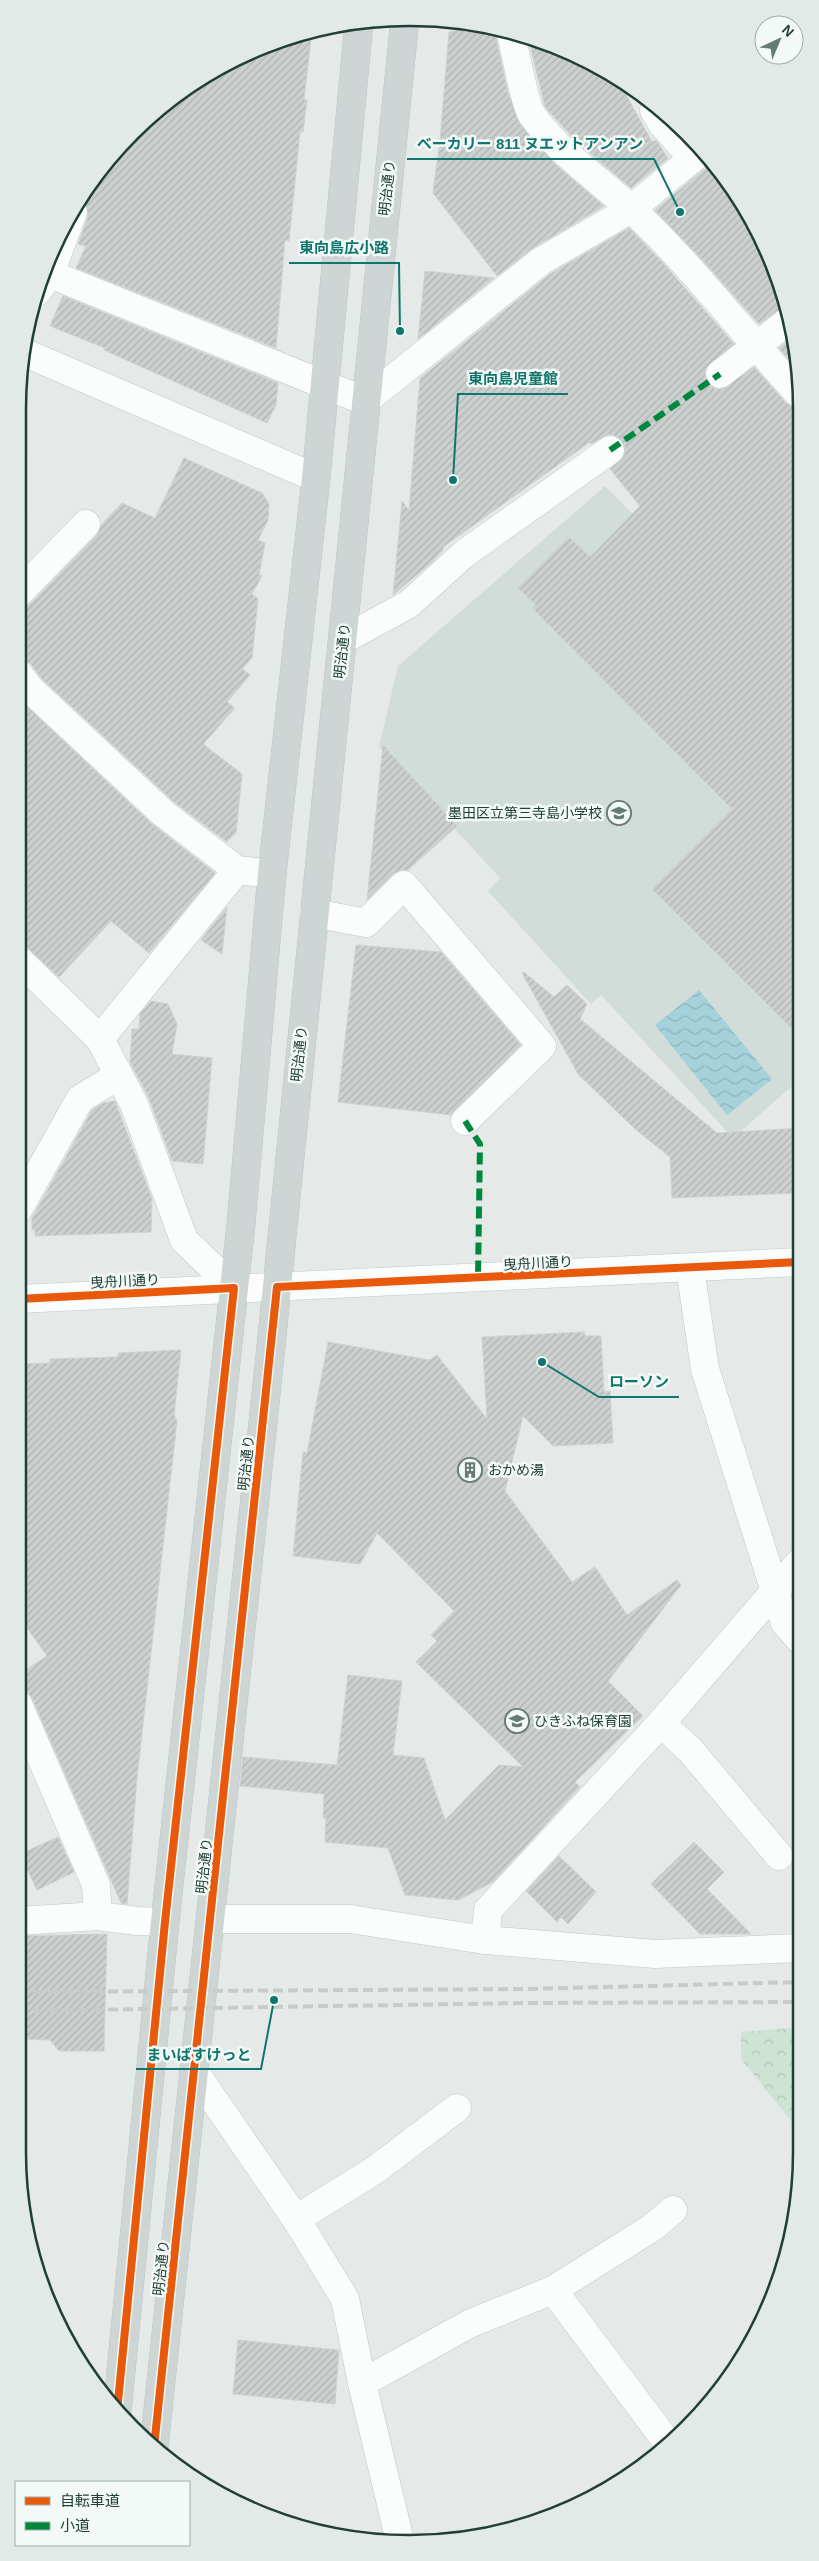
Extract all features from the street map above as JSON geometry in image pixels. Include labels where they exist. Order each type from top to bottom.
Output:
[{"type":"main road","name":"明治通り","points":[[155,2438],[277,1287],[404,26]]},
{"type":"main road","points":[[117,2399],[165,1922],[234,1288],[253,1099],[272,874],[316,478],[323,385],[358,30]]},
{"type":"street","points":[[512,40],[530,113],[560,148],[631,208],[692,271],[755,347],[792,387]]},
{"type":"street","points":[[659,118],[662,124],[680,139]]},
{"type":"street","points":[[48,284],[365,401],[541,261],[631,208],[696,155]]},
{"type":"street","points":[[720,374],[783,325]]},
{"type":"street","points":[[31,355],[316,478]]},
{"type":"street","points":[[343,640],[409,604],[464,554],[610,450]]},
{"type":"street","points":[[26,586],[86,524]]},
{"type":"street","points":[[26,684],[162,813],[237,870],[272,874]]},
{"type":"street","points":[[100,1039],[237,870]]},
{"type":"street","points":[[314,913],[366,923],[404,885],[542,1046],[465,1121]]},
{"type":"street","points":[[26,967],[100,1039],[134,1104],[184,1240],[234,1288]]},
{"type":"street","points":[[26,1196],[80,1099],[118,1076]]},
{"type":"street","name":"曳舟川通り","points":[[26,1299],[793,1262]]},
{"type":"street","points":[[690,1268],[705,1369],[785,1623],[793,1633]]},
{"type":"street","points":[[485,1940],[488,1910],[661,1723],[793,1571]]},
{"type":"street","points":[[26,1722],[96,1884],[98,1916]]},
{"type":"street","points":[[661,1723],[691,1752],[779,1856]]},
{"type":"street","points":[[26,1921],[98,1916],[137,1921],[165,1922]]},
{"type":"street","points":[[211,1919],[350,1919],[485,1940],[655,1954],[793,1948]]},
{"type":"street","points":[[194,2071],[296,2219],[345,2299],[362,2383],[398,2535]]},
{"type":"street","points":[[296,2219],[375,2170],[457,2108]]},
{"type":"street","points":[[362,2383],[471,2323],[553,2290],[652,2227],[674,2210]]},
{"type":"street","points":[[553,2290],[664,2438]]},
{"type":"shaded area","name":"墨田区立第三寺島小学校","points":[[605,486],[793,677],[793,1085],[733,1138],[601,995],[591,1004],[488,891],[500,878],[379,747],[398,666]]},
{"type":"green space","points":[[793,2028],[793,2123],[741,2059],[741,2032]]},
{"type":"water","points":[[699,990],[772,1079],[727,1115],[655,1025]]},
{"type":"building","points":[[460,30],[496,36],[508,93],[520,124],[555,164],[604,206],[533,248],[497,276],[433,193],[440,141],[449,32]]},
{"type":"building","points":[[311,39],[304,100],[307,100],[303,132],[300,132],[289,241],[285,240],[276,348],[76,268],[86,246],[78,244],[88,217],[86,205],[105,176],[157,121],[176,105],[240,66],[263,55]]},
{"type":"building","points":[[530,46],[579,66],[625,93],[652,142],[656,140],[668,158],[631,188],[576,141],[545,107]]},
{"type":"building","points":[[707,167],[728,197],[753,240],[764,263],[780,309],[759,324],[655,210]]},
{"type":"building","points":[[629,228],[663,263],[734,344],[706,368],[705,376],[708,384],[715,389],[723,389],[754,367],[786,403],[793,406],[793,1030],[652,889],[732,809],[532,608],[536,605],[518,588],[569,537],[590,557],[640,506],[610,469],[624,456],[625,448],[622,441],[616,436],[609,434],[591,444],[590,442],[443,547],[444,549],[432,562],[393,595],[402,501],[409,510],[420,378],[550,274]]},
{"type":"building","points":[[425,271],[494,278],[418,339]]},
{"type":"building","points":[[63,296],[278,383],[276,405],[267,423],[104,350],[105,348],[50,326]]},
{"type":"building","points":[[786,342],[789,360],[779,348]]},
{"type":"building","points":[[184,458],[262,493],[269,504],[268,520],[258,540],[265,543],[259,575],[262,576],[252,594],[258,599],[252,658],[242,669],[250,675],[227,702],[235,708],[203,744],[242,774],[236,833],[227,842],[173,801],[42,679],[30,663],[26,661],[26,606],[97,535],[101,525],[122,503],[155,518]]},
{"type":"building","points":[[26,706],[152,824],[215,873],[149,953],[111,921],[59,977],[26,946]]},
{"type":"building","points":[[383,745],[457,826],[408,870],[400,870],[393,874],[367,900]]},
{"type":"building","points":[[227,907],[222,954],[201,940]]},
{"type":"building","points":[[356,945],[441,952],[521,1045],[451,1115],[338,1102]]},
{"type":"building","points":[[524,972],[554,997],[567,985],[587,1004],[580,1019],[717,1133],[793,1128],[793,1193],[672,1198],[670,1157],[635,1129],[578,1074],[522,973]]},
{"type":"building","points":[[151,1001],[168,1004],[177,1024],[172,1054],[212,1058],[203,1164],[172,1161],[149,1098],[130,1062],[132,1029],[139,1029],[140,1014]]},
{"type":"building","points":[[115,1101],[152,1199],[151,1232],[35,1236],[35,1230],[32,1230],[32,1218],[92,1110],[103,1103]]},
{"type":"building","points":[[584,1332],[585,1336],[601,1336],[604,1392],[610,1391],[613,1443],[553,1446],[523,1416],[505,1491],[572,1582],[595,1567],[627,1615],[677,1580],[681,1585],[608,1681],[643,1716],[575,1782],[580,1787],[493,1882],[458,1900],[405,1895],[388,1848],[325,1842],[324,1794],[240,1786],[243,1757],[337,1765],[348,1675],[402,1681],[393,1755],[424,1758],[445,1820],[499,1765],[523,1767],[416,1662],[437,1641],[431,1635],[454,1611],[377,1533],[360,1564],[293,1556],[303,1452],[307,1453],[328,1342],[430,1360],[437,1355],[487,1419],[482,1337]]},
{"type":"building","points":[[181,1350],[174,1415],[177,1421],[137,1778],[127,1904],[121,1903],[32,1698],[26,1691],[26,1670],[47,1656],[26,1626],[26,1364],[50,1363],[50,1359],[118,1357],[118,1353]]},
{"type":"building","points":[[58,1837],[74,1872],[37,1890],[26,1867],[26,1851]]},
{"type":"building","points":[[694,1842],[724,1872],[707,1889],[751,1934],[700,1934],[651,1884]]},
{"type":"building","points":[[559,1856],[596,1892],[568,1924],[561,1917],[557,1922],[526,1891]]},
{"type":"building","points":[[107,1934],[104,2051],[59,2051],[50,2040],[26,2039],[26,1936]]},
{"type":"building","points":[[238,2340],[339,2350],[335,2404],[233,2394]]},
{"type":"railway","points":[[26,1992],[527,1989],[793,1982]]},
{"type":"railway","points":[[26,2011],[524,2003],[793,2002]]},
{"type":"marked path","points":[[610,450],[720,374]]},
{"type":"marked path","points":[[465,1121],[480,1144],[478,1278]]},
{"type":"cycle path","points":[[155,2438],[277,1287],[793,1262]]},
{"type":"cycle path","points":[[26,1299],[234,1288],[165,1922],[118,2401]]},
{"type":"place","name":"ベーカリー 811 ヌエットアンアン","points":[[680,212]]},
{"type":"place","name":"東向島広小路","points":[[400,331]]},
{"type":"place","name":"東向島児童館","points":[[453,480]]},
{"type":"place","name":"墨田区立第三寺島小学校","points":[[619,813]]},
{"type":"place","name":"ローソン","points":[[542,1362]]},
{"type":"place","name":"おかめ湯","points":[[470,1470]]},
{"type":"place","name":"ひきふね保育園","points":[[517,1721]]},
{"type":"place","name":"まいばすけっと","points":[[274,2000]]}]
